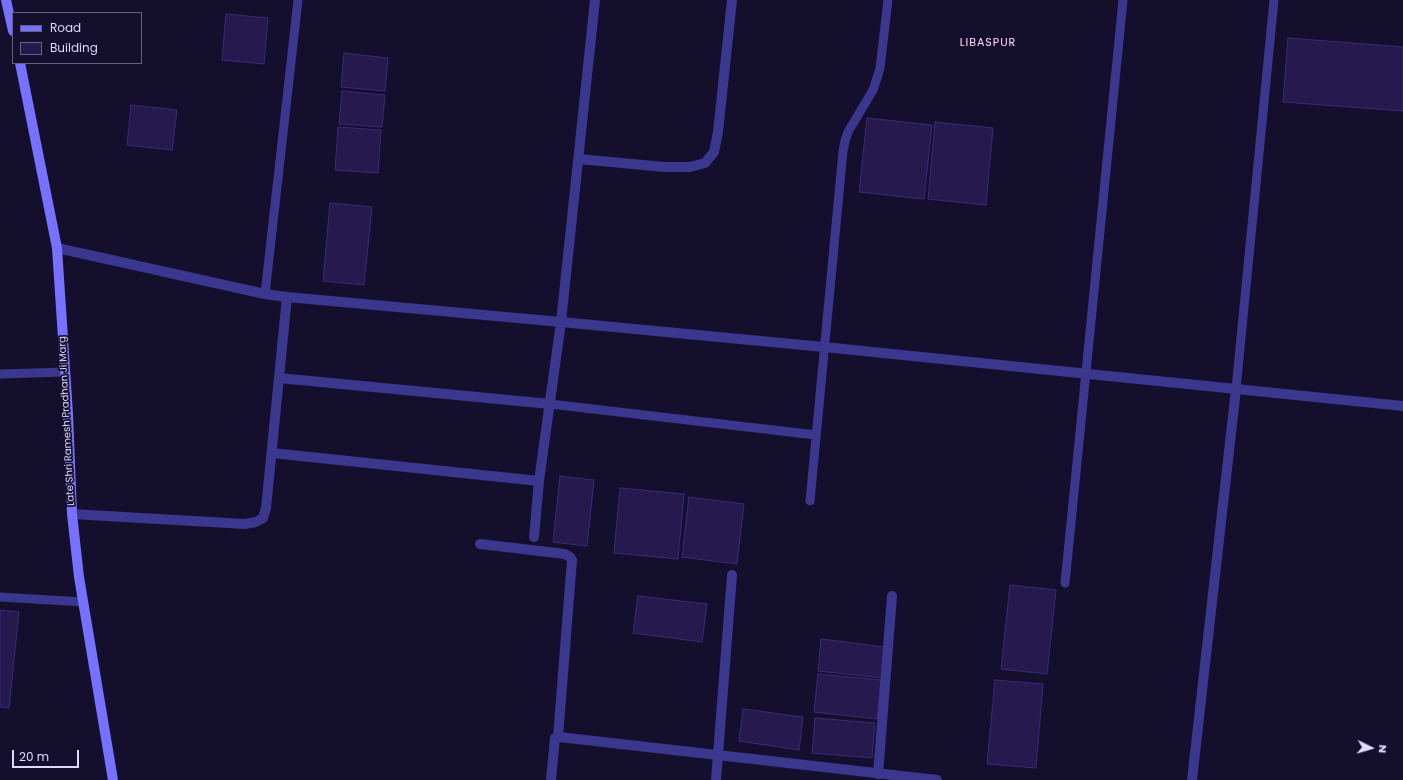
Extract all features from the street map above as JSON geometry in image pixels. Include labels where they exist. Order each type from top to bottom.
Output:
[{"type":"street","points":[[6,0],[12,27]]},
{"type":"street","points":[[534,537],[539,481],[562,322],[580,159],[595,0]]},
{"type":"street","points":[[580,159],[664,167],[690,167],[705,163],[714,152],[718,132],[732,0]]},
{"type":"street","name":"Late Shri Ramesh Pradhan Ji Marg","points":[[20,64],[57,248],[72,514],[83,602],[113,780]]},
{"type":"street","points":[[57,248],[288,298],[824,347],[1403,406]]},
{"type":"street","points":[[72,514],[245,524],[256,522],[263,518],[266,508],[288,298]]},
{"type":"street","points":[[279,378],[550,404]]},
{"type":"street","points":[[1192,780],[1236,389]]},
{"type":"street","points":[[272,453],[539,481]]},
{"type":"street","points":[[480,544],[565,554],[572,560],[558,737]]},
{"type":"street","points":[[716,780],[732,575]]},
{"type":"street","points":[[874,775],[892,596]]},
{"type":"street","points":[[551,780],[554,738],[558,737],[874,775],[937,780]]},
{"type":"lane","points":[[265,294],[298,0]]},
{"type":"lane","points":[[810,501],[845,141],[848,132],[873,90],[877,78],[880,68],[888,0]]},
{"type":"lane","points":[[1065,582],[1123,0]]},
{"type":"lane","points":[[1236,389],[1274,0]]},
{"type":"lane","points":[[0,374],[65,372]]},
{"type":"lane","points":[[550,404],[816,435]]},
{"type":"lane","points":[[0,597],[83,602]]},
{"type":"building","points":[[226,14],[268,18],[264,64],[222,60]]},
{"type":"building","points":[[1288,38],[1403,47],[1403,111],[1283,102]]},
{"type":"building","points":[[344,53],[388,58],[385,91],[341,87]]},
{"type":"building","points":[[342,91],[385,95],[382,127],[339,124]]},
{"type":"building","points":[[131,105],[177,110],[172,150],[127,145]]},
{"type":"building","points":[[867,118],[932,125],[924,199],[859,192]]},
{"type":"building","points":[[935,122],[993,128],[986,205],[928,199]]},
{"type":"building","points":[[338,127],[381,130],[378,173],[335,170]]},
{"type":"building","points":[[330,203],[372,207],[364,285],[323,281]]},
{"type":"building","points":[[560,476],[594,480],[587,546],[553,542]]},
{"type":"building","points":[[620,488],[684,494],[678,559],[614,553]]},
{"type":"building","points":[[689,497],[744,504],[737,564],[682,557]]},
{"type":"building","points":[[1010,585],[1056,590],[1047,674],[1001,669]]},
{"type":"building","points":[[638,596],[707,604],[702,642],[633,633]]},
{"type":"building","points":[[0,610],[19,612],[9,708],[0,707]]},
{"type":"building","points":[[821,639],[885,647],[882,678],[818,671]]},
{"type":"building","points":[[818,674],[881,680],[877,719],[814,712]]},
{"type":"building","points":[[995,680],[1043,684],[1036,768],[987,764]]},
{"type":"building","points":[[743,709],[803,717],[799,750],[739,741]]},
{"type":"building","points":[[815,718],[875,723],[872,758],[812,753]]},
{"type":"district","name":"LIBASPUR","points":[[988,43]]}]
